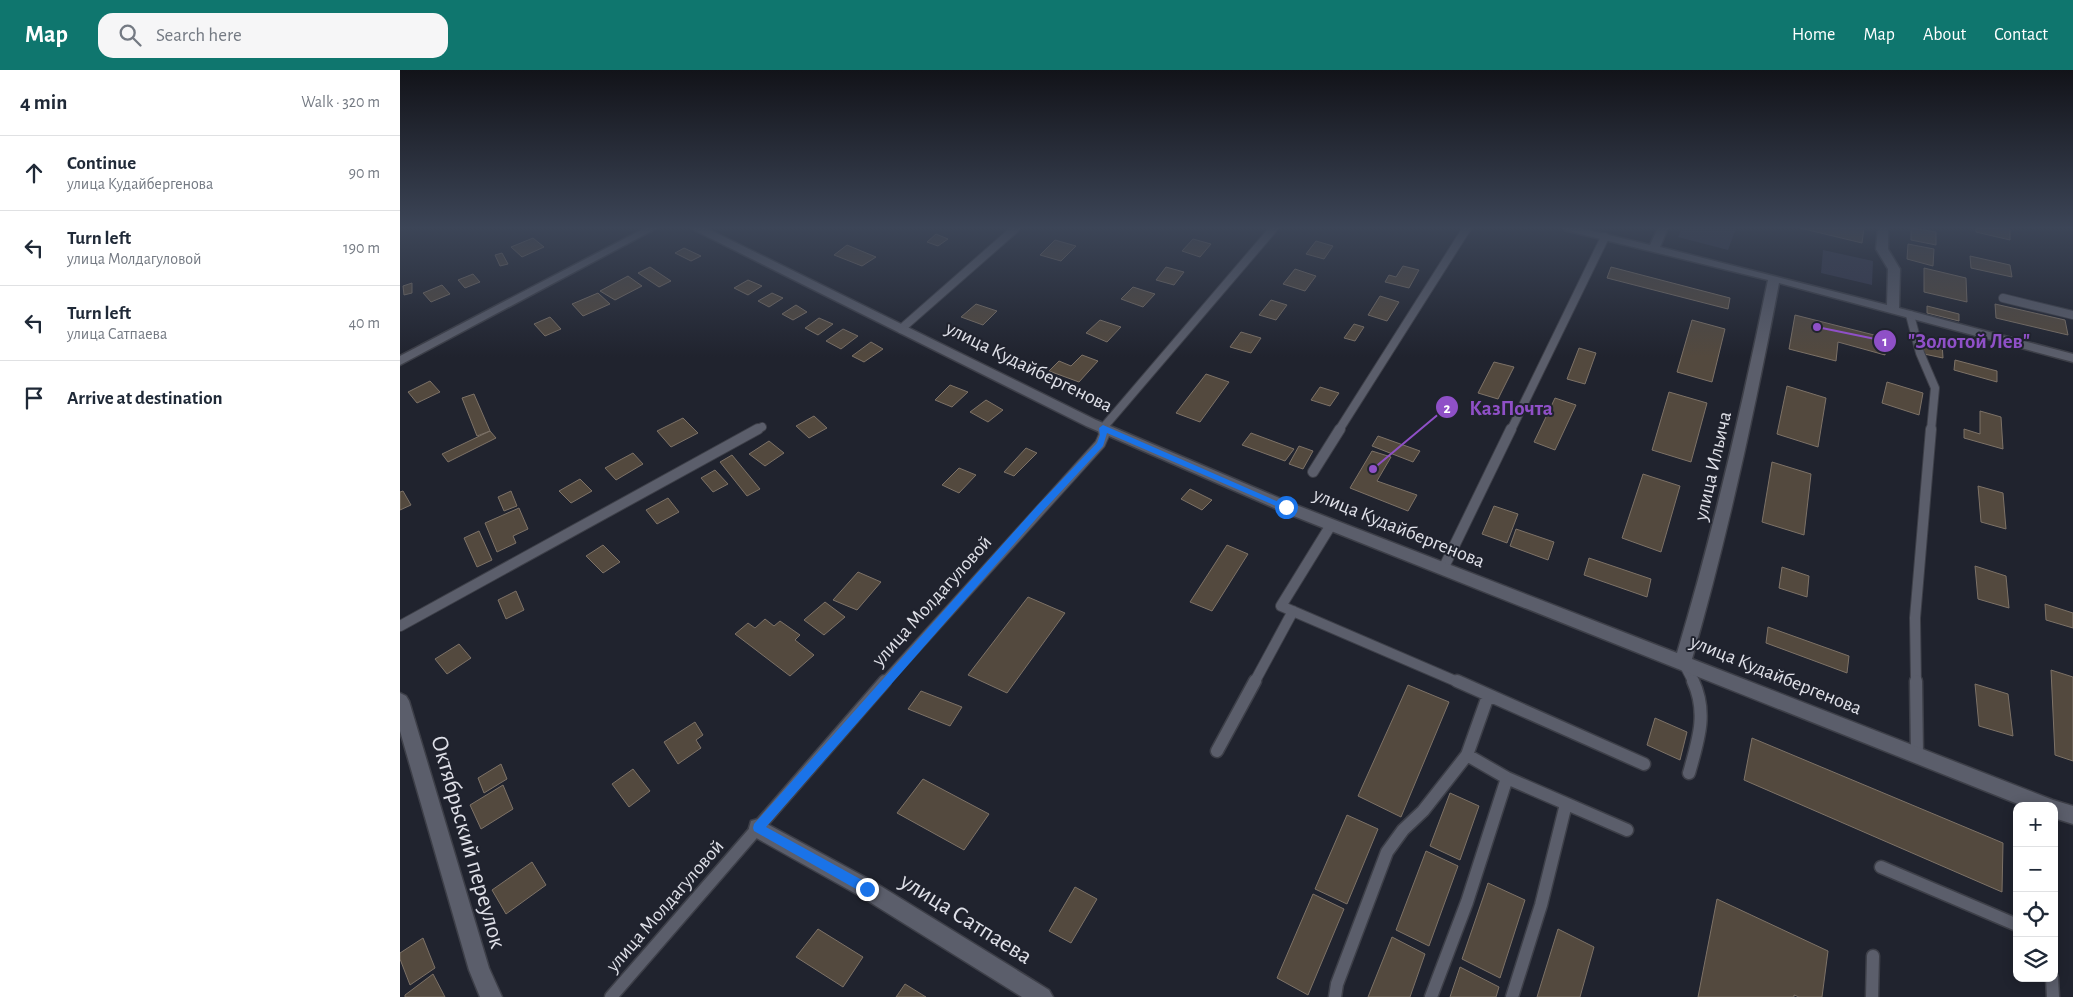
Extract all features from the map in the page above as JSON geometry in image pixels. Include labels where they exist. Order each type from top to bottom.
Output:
[{"type":"street","points":[[400,361],[570,271]]},
{"type":"street","name":"улица Кудайбергенова","points":[[784,271],[1103,428],[1332,525],[2036,802]]},
{"type":"street","points":[[1746,271],[2073,358]]},
{"type":"street","points":[[1893,310],[1894,271]]},
{"type":"street","name":"улица Ильича","points":[[1683,662],[1695,623],[1731,477],[1774,278]]},
{"type":"street","name":"Октябрьский переулок","points":[[400,701],[479,970],[491,997]]},
{"type":"street","points":[[2058,809],[2073,815]]},
{"type":"street","name":"улица Сатпаева","points":[[758,828],[867,889],[1042,997]]},
{"type":"lane","points":[[901,330],[967,271]]},
{"type":"lane","name":"улица Молдагуловой","points":[[611,997],[1008,544],[1100,444],[1104,435],[1103,428],[1237,271]]},
{"type":"lane","points":[[1312,472],[1440,271]]},
{"type":"lane","points":[[1443,569],[1588,271]]},
{"type":"lane","points":[[2003,298],[2073,315]]},
{"type":"lane","points":[[1910,315],[1922,365],[1935,388],[1915,618],[1917,755]]},
{"type":"lane","points":[[400,626],[762,427]]},
{"type":"lane","points":[[1332,525],[1281,606],[1350,634],[1644,764]]},
{"type":"lane","points":[[1217,751],[1294,611]]},
{"type":"lane","points":[[1683,662],[1700,699],[1702,720],[1689,773]]},
{"type":"lane","points":[[1335,997],[1336,984],[1388,852],[1403,830],[1423,811],[1467,755],[1488,696]]},
{"type":"lane","points":[[1467,755],[1507,778],[1628,830]]},
{"type":"lane","points":[[1431,997],[1467,902],[1507,778]]},
{"type":"lane","points":[[1512,997],[1542,905],[1566,804]]},
{"type":"lane","points":[[1881,867],[2013,923]]},
{"type":"lane","points":[[1872,997],[1873,956]]},
{"type":"lane","points":[[2052,982],[2053,997]]},
{"type":"shaded area","points":[[1821,271],[1873,271],[1872,285],[1821,273]]},
{"type":"building","points":[[656,271],[671,281],[659,287],[638,273]]},
{"type":"building","points":[[1163,271],[1184,272],[1174,285],[1156,280]]},
{"type":"building","points":[[1293,271],[1302,271],[1316,276],[1305,291],[1283,284]]},
{"type":"building","points":[[1400,271],[1418,271],[1409,288],[1385,282],[1389,275],[1396,277]]},
{"type":"building","points":[[1609,271],[1627,271],[1730,298],[1728,309],[1607,278]]},
{"type":"building","points":[[1924,271],[1938,271],[1966,278],[1967,302],[1924,292]]},
{"type":"building","points":[[1986,271],[2011,271],[2012,277]]},
{"type":"building","points":[[473,274],[480,282],[465,288],[458,280]]},
{"type":"building","points":[[628,276],[642,286],[615,300],[600,291]]},
{"type":"building","points":[[748,280],[762,286],[748,295],[734,288]]},
{"type":"building","points":[[412,283],[412,293],[404,295],[403,286]]},
{"type":"building","points":[[442,285],[450,294],[431,302],[423,293]]},
{"type":"building","points":[[1133,287],[1155,294],[1143,307],[1121,299]]},
{"type":"building","points":[[598,293],[610,304],[583,316],[572,304]]},
{"type":"building","points":[[772,293],[783,298],[769,307],[758,301]]},
{"type":"building","points":[[1380,296],[1399,302],[1387,321],[1368,315]]},
{"type":"building","points":[[1271,300],[1287,305],[1276,320],[1259,315]]},
{"type":"building","points":[[976,304],[997,311],[983,325],[961,317]]},
{"type":"building","points":[[1995,304],[2065,320],[2068,335],[1996,318]]},
{"type":"building","points":[[796,305],[807,312],[793,320],[782,314]]},
{"type":"building","points":[[1927,306],[1959,314],[1959,321],[1927,313]]},
{"type":"building","points":[[1795,315],[1886,338],[1885,355],[1838,342],[1836,361],[1789,349]]},
{"type":"building","points":[[550,317],[561,329],[545,336],[534,324]]},
{"type":"building","points":[[819,318],[833,324],[818,335],[805,328]]},
{"type":"building","points":[[1100,320],[1121,327],[1107,342],[1086,333]]},
{"type":"building","points":[[1692,320],[1725,329],[1712,382],[1677,372]]},
{"type":"building","points":[[1354,324],[1364,327],[1355,341],[1344,338]]},
{"type":"building","points":[[843,329],[858,336],[841,349],[826,341]]},
{"type":"building","points":[[1241,332],[1261,338],[1251,353],[1230,347]]},
{"type":"building","points":[[1923,338],[1942,343],[1943,358],[1924,354]]},
{"type":"building","points":[[871,342],[883,349],[864,362],[852,356]]},
{"type":"building","points":[[1579,348],[1596,353],[1585,384],[1567,379]]},
{"type":"building","points":[[1082,355],[1098,361],[1079,382],[1049,371],[1059,361],[1071,366]]},
{"type":"building","points":[[1955,360],[1997,371],[1997,382],[1954,370]]},
{"type":"building","points":[[1494,362],[1514,367],[1498,399],[1478,393]]},
{"type":"building","points":[[1206,374],[1229,382],[1200,422],[1176,413]]},
{"type":"building","points":[[430,381],[440,392],[417,403],[408,392]]},
{"type":"building","points":[[1887,382],[1923,393],[1919,415],[1882,403]]},
{"type":"building","points":[[950,385],[968,392],[952,407],[935,400]]},
{"type":"building","points":[[1787,386],[1826,398],[1818,447],[1777,434]]},
{"type":"building","points":[[1320,387],[1339,393],[1330,406],[1311,400]]},
{"type":"building","points":[[1669,392],[1707,403],[1691,462],[1652,450]]},
{"type":"building","points":[[474,394],[490,431],[477,436],[462,398]]},
{"type":"building","points":[[1555,398],[1576,405],[1555,450],[1534,442]]},
{"type":"building","points":[[986,400],[1003,410],[988,422],[970,412]]},
{"type":"building","points":[[1980,411],[2001,417],[2003,449],[1964,438],[1964,429],[1980,434]]},
{"type":"building","points":[[814,416],[827,428],[809,438],[796,426]]},
{"type":"building","points":[[683,418],[698,433],[671,447],[657,431]]},
{"type":"building","points":[[490,431],[496,438],[448,462],[442,454]]},
{"type":"building","points":[[1251,433],[1294,449],[1285,461],[1242,445]]},
{"type":"building","points":[[1378,436],[1420,451],[1413,462],[1372,446]]},
{"type":"building","points":[[769,441],[784,453],[765,466],[749,454]]},
{"type":"building","points":[[1299,446],[1313,451],[1303,469],[1289,464]]},
{"type":"building","points":[[1026,448],[1037,453],[1014,476],[1004,472]]},
{"type":"building","points":[[1372,451],[1391,457],[1377,481],[1417,495],[1408,511],[1350,488]]},
{"type":"building","points":[[633,453],[643,464],[616,480],[605,468]]},
{"type":"building","points":[[732,455],[760,489],[747,496],[720,462]]},
{"type":"building","points":[[1772,462],[1811,474],[1804,535],[1762,522]]},
{"type":"building","points":[[959,468],[976,475],[959,493],[942,485]]},
{"type":"building","points":[[715,470],[728,484],[713,492],[701,478]]},
{"type":"building","points":[[1643,474],[1680,486],[1661,552],[1622,538]]},
{"type":"building","points":[[580,479],[592,491],[571,503],[559,491]]},
{"type":"building","points":[[1978,486],[2003,493],[2006,529],[1981,522]]},
{"type":"building","points":[[1190,489],[1212,500],[1202,510],[1181,499]]},
{"type":"building","points":[[403,491],[411,505],[400,510],[400,492]]},
{"type":"building","points":[[511,491],[517,506],[504,511],[498,497]]},
{"type":"building","points":[[668,498],[679,512],[657,524],[646,510]]},
{"type":"building","points":[[1494,506],[1518,514],[1507,543],[1482,534]]},
{"type":"building","points":[[519,508],[528,529],[513,536],[516,543],[497,552],[485,523]]},
{"type":"building","points":[[1516,529],[1554,542],[1548,560],[1510,546]]},
{"type":"building","points":[[479,531],[492,560],[477,567],[464,538]]},
{"type":"building","points":[[603,545],[620,562],[603,573],[586,556]]},
{"type":"building","points":[[1227,545],[1248,554],[1212,611],[1190,602]]},
{"type":"building","points":[[1589,558],[1651,579],[1647,597],[1584,575]]},
{"type":"building","points":[[1975,566],[2006,576],[2009,608],[1978,599]]},
{"type":"building","points":[[1782,567],[1809,576],[1807,597],[1779,588]]},
{"type":"building","points":[[858,572],[881,582],[857,610],[833,600]]},
{"type":"building","points":[[516,591],[524,610],[506,619],[498,600]]},
{"type":"building","points":[[1028,597],[1065,613],[1007,693],[968,675]]},
{"type":"building","points":[[825,602],[845,617],[824,635],[804,620]]},
{"type":"building","points":[[2045,604],[2073,613],[2073,628],[2046,620]]},
{"type":"building","points":[[765,619],[774,626],[780,621],[800,635],[795,640],[814,655],[790,676],[735,634],[748,623],[755,628]]},
{"type":"building","points":[[1768,627],[1849,656],[1847,673],[1766,643]]},
{"type":"building","points":[[459,644],[471,658],[447,674],[435,659]]},
{"type":"building","points":[[2051,670],[2073,677],[2073,761],[2055,755]]},
{"type":"building","points":[[1975,684],[2008,694],[2013,736],[1979,726]]},
{"type":"building","points":[[1408,685],[1449,702],[1401,817],[1358,796]]},
{"type":"building","points":[[921,691],[962,707],[950,726],[908,709]]},
{"type":"building","points":[[1655,718],[1687,732],[1680,760],[1647,745]]},
{"type":"building","points":[[695,722],[703,735],[696,740],[701,748],[678,764],[664,742]]},
{"type":"building","points":[[1752,738],[2003,843],[2002,892],[1744,780]]},
{"type":"building","points":[[501,764],[507,779],[484,793],[478,778]]},
{"type":"building","points":[[633,769],[650,791],[629,807],[612,784]]},
{"type":"building","points":[[923,779],[989,814],[964,850],[897,813]]},
{"type":"building","points":[[503,785],[513,809],[481,829],[470,805]]},
{"type":"building","points":[[1450,793],[1479,806],[1460,860],[1430,846]]},
{"type":"building","points":[[1347,815],[1378,829],[1347,904],[1315,889]]},
{"type":"building","points":[[1426,851],[1458,866],[1429,946],[1396,930]]},
{"type":"building","points":[[532,862],[546,885],[506,914],[492,890]]},
{"type":"building","points":[[1488,883],[1525,900],[1500,978],[1462,959]]},
{"type":"building","points":[[1075,887],[1097,899],[1071,943],[1049,931]]},
{"type":"building","points":[[1313,894],[1344,909],[1308,995],[1277,978]]},
{"type":"building","points":[[1717,899],[1828,951],[1822,997],[1799,997],[1794,995],[1794,997],[1698,997]]},
{"type":"building","points":[[818,929],[863,957],[843,987],[796,957]]},
{"type":"building","points":[[1558,929],[1594,947],[1580,997],[1537,997]]},
{"type":"building","points":[[1392,937],[1425,954],[1410,997],[1368,997]]},
{"type":"building","points":[[423,938],[435,968],[410,985],[400,959],[400,953]]},
{"type":"building","points":[[1460,967],[1499,987],[1496,997],[1450,997]]},
{"type":"building","points":[[433,974],[445,997],[405,997],[405,995]]},
{"type":"building","points":[[905,984],[926,997],[896,997]]},
{"type":"place","name":"\"Золотой Лев\"","points":[[1817,327]]},
{"type":"place","name":"КазПочта","points":[[1373,469]]},
{"type":"route","points":[[867,889],[758,828],[1040,508],[1100,444],[1104,435],[1103,428],[1286,507]]}]
